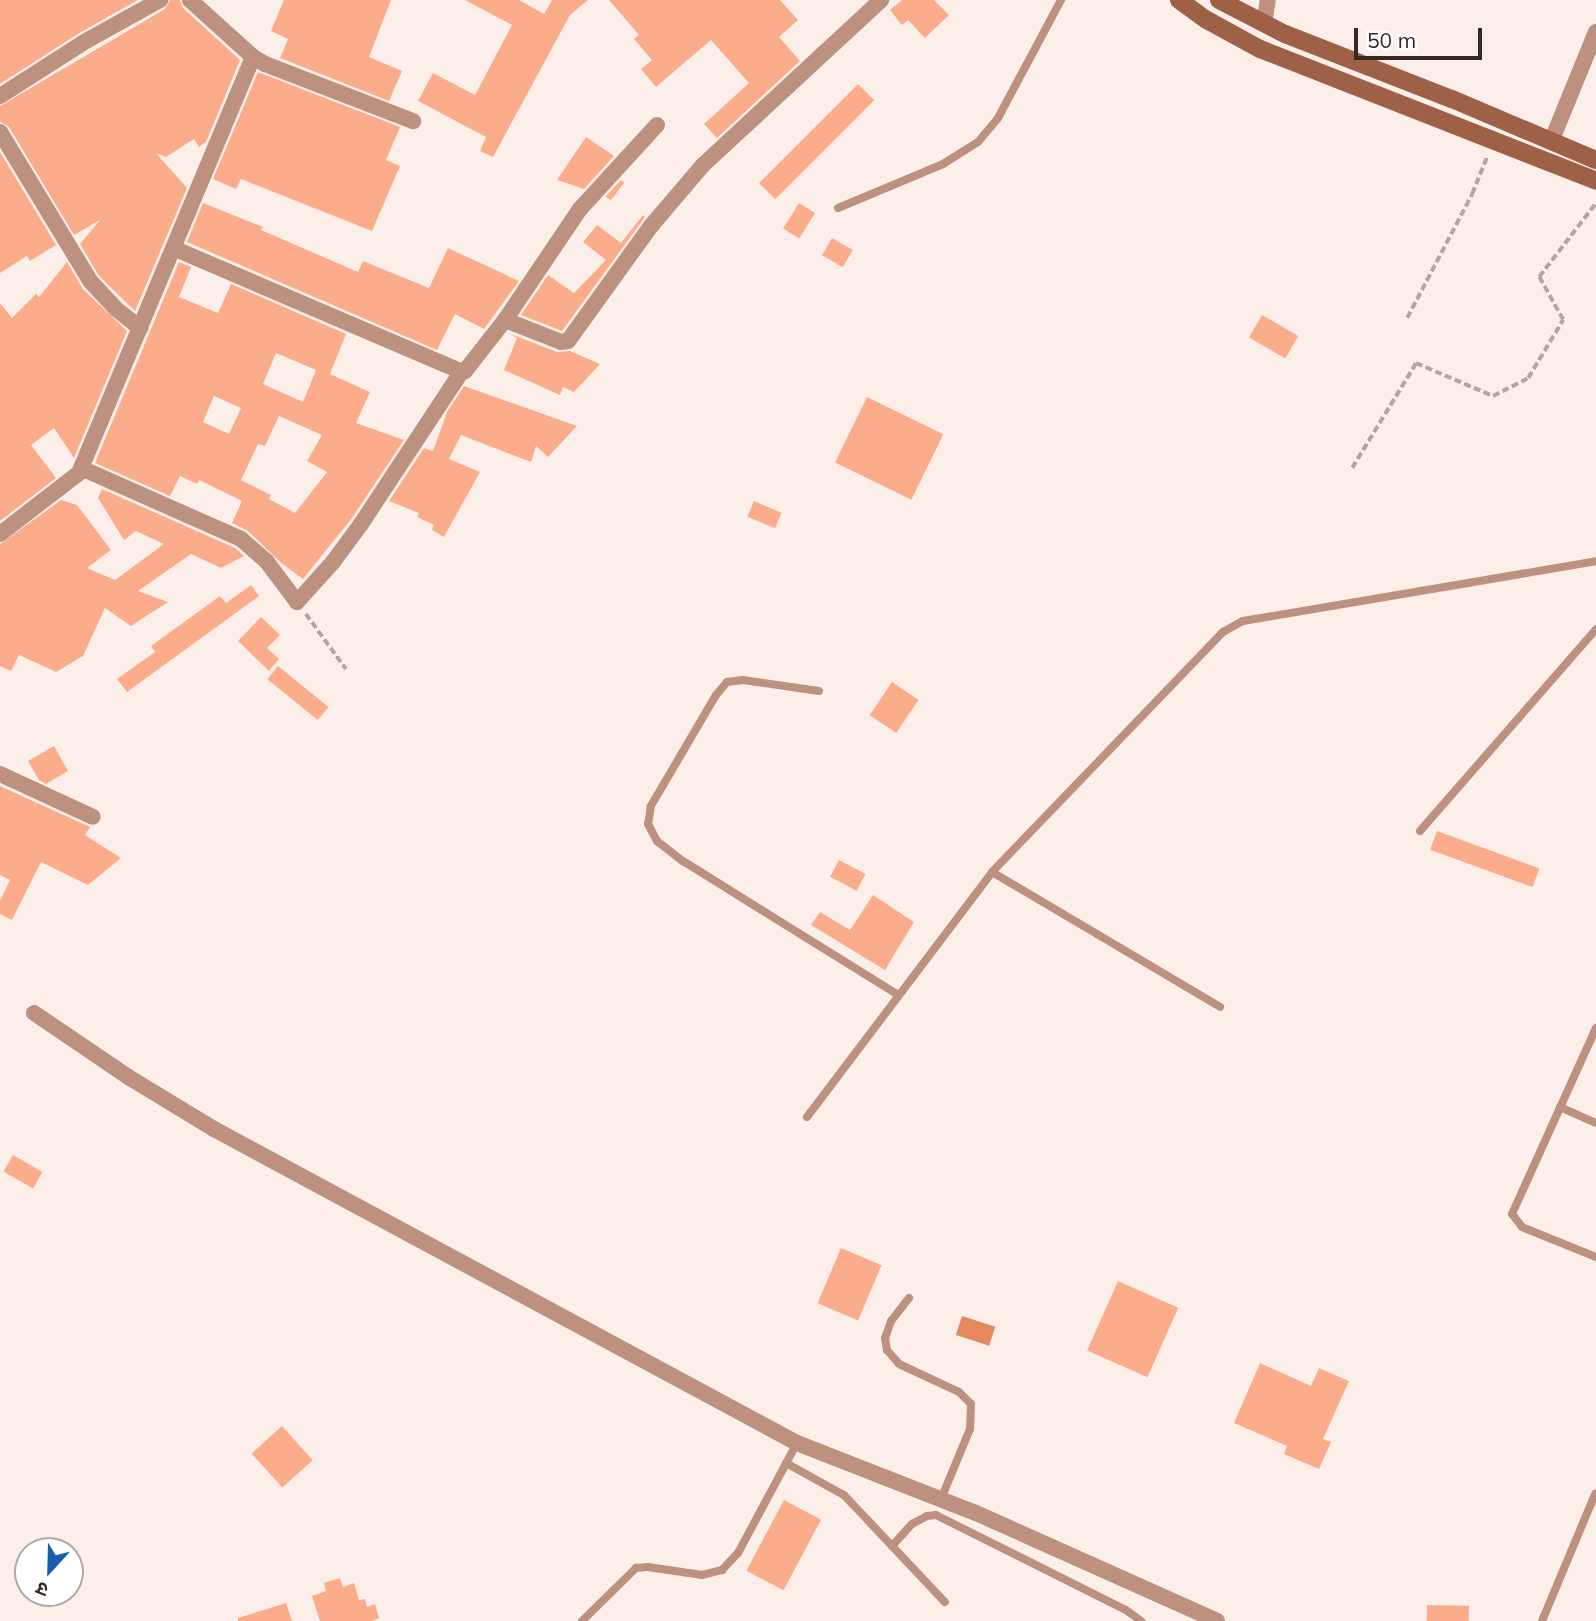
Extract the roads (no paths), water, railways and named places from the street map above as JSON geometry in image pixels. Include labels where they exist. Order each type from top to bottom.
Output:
[{"type":"main road","points":[[1180,0],[1207,20],[1260,49],[1596,181]]},
{"type":"main road","points":[[1219,0],[1264,24],[1596,160]]},
{"type":"street","points":[[0,96],[86,41],[160,0]]},
{"type":"street","points":[[190,0],[253,57],[287,73],[414,121]]},
{"type":"street","points":[[505,320],[561,342],[569,341],[651,226],[703,165],[881,0]]},
{"type":"street","points":[[1264,24],[1268,0]]},
{"type":"street","points":[[1551,142],[1596,32]]},
{"type":"street","points":[[0,534],[73,478],[81,468],[253,57]]},
{"type":"street","points":[[81,468],[241,540],[267,562],[297,602],[333,562],[462,371],[466,370],[505,320],[580,209],[657,125]]},
{"type":"street","points":[[0,132],[90,282],[116,309],[140,328]]},
{"type":"street","points":[[173,248],[462,371]]},
{"type":"street","points":[[0,775],[93,817]]},
{"type":"street","points":[[34,1013],[130,1078],[214,1129],[797,1443],[941,1499],[1217,1621]]},
{"type":"lane","points":[[838,208],[943,164],[978,142],[998,118],[1061,0]]},
{"type":"lane","points":[[807,1117],[992,872],[1223,632],[1233,625],[1596,561]]},
{"type":"lane","points":[[1420,831],[1596,629]]},
{"type":"lane","points":[[819,691],[743,680],[727,682],[716,695],[651,806],[648,824],[657,841],[683,861],[898,995]]},
{"type":"lane","points":[[992,872],[1220,1007]]},
{"type":"lane","points":[[1595,1034],[1512,1214],[1522,1227],[1596,1257]]},
{"type":"lane","points":[[1560,1107],[1596,1123]]},
{"type":"lane","points":[[909,1298],[891,1321],[886,1338],[887,1350],[899,1364],[959,1392],[971,1404],[970,1429],[941,1499]]},
{"type":"lane","points":[[582,1621],[636,1568],[648,1567],[702,1575],[722,1570],[738,1553],[797,1443]]},
{"type":"lane","points":[[786,1463],[836,1488],[944,1602]]},
{"type":"lane","points":[[1542,1621],[1595,1494]]},
{"type":"lane","points":[[892,1546],[912,1524],[927,1516],[936,1515],[1126,1610],[1141,1621]]}]
